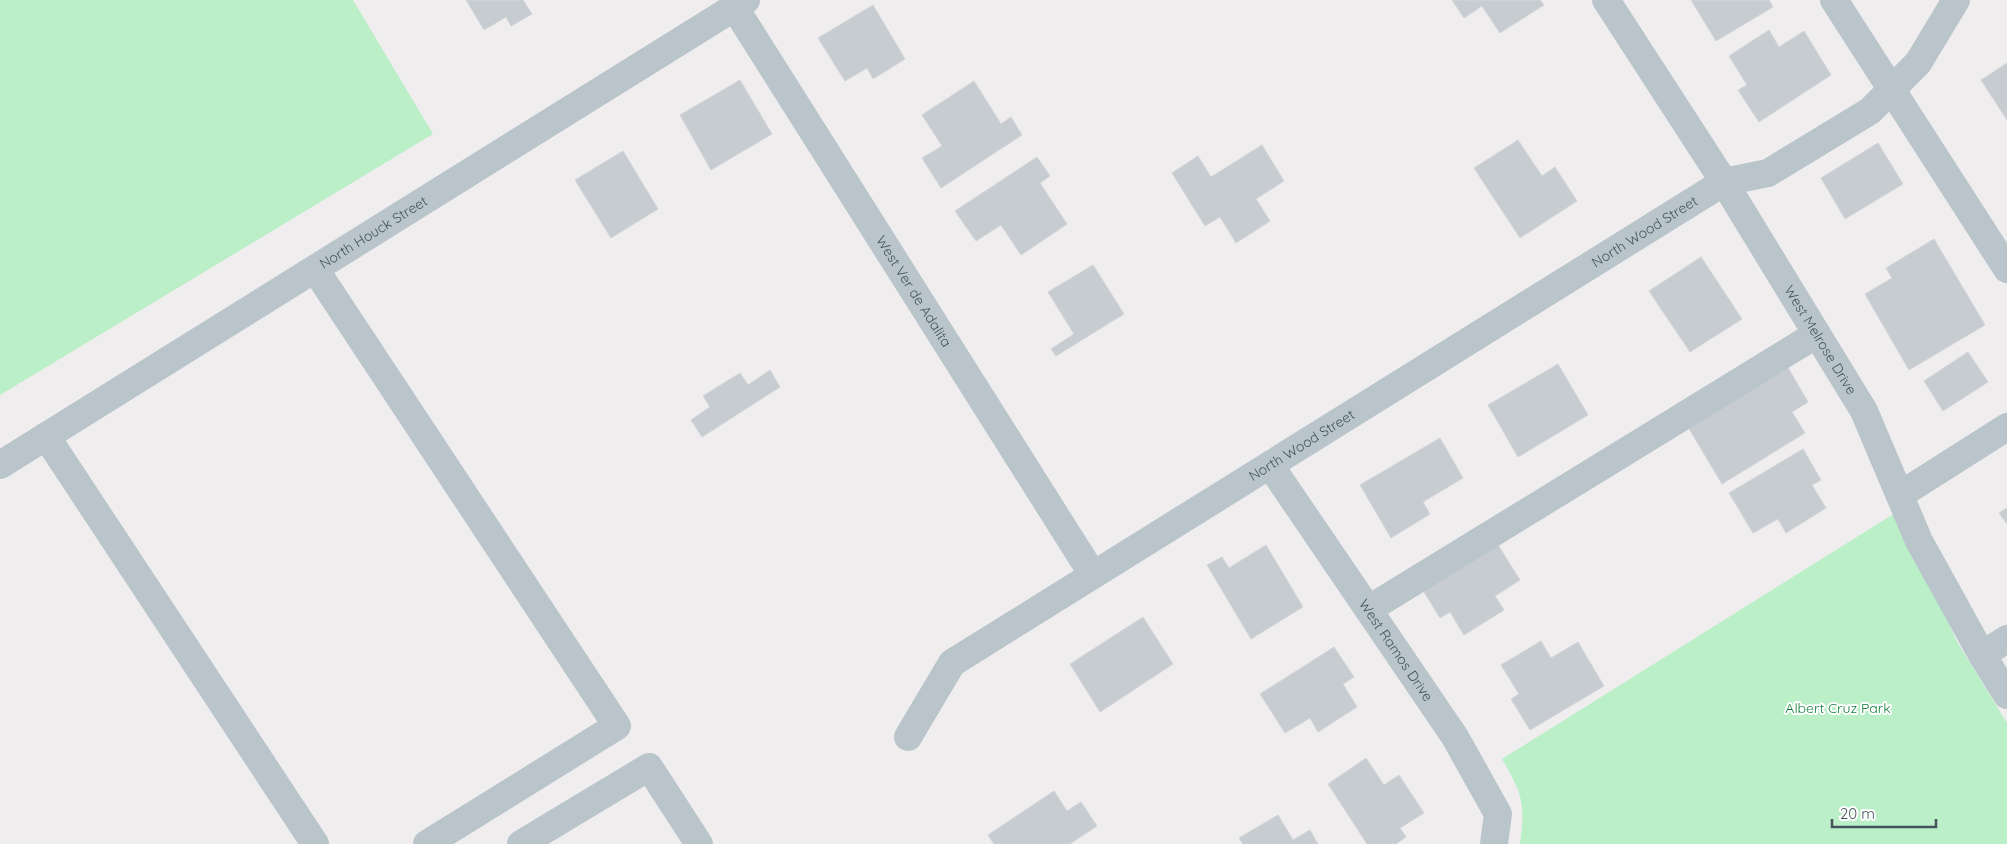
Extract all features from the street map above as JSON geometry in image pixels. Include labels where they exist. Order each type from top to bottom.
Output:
[{"type":"street","name":"West Melrose Drive","points":[[1606,0],[1724,182],[1864,411],[1919,541],[2007,696]]},
{"type":"street","points":[[1834,0],[2007,269]]},
{"type":"street","points":[[1724,182],[1768,173],[1870,111],[1918,63],[1956,0]]},
{"type":"street","name":"North Houck Street","points":[[0,465],[740,4]]},
{"type":"street","name":"West Ver de Adalita","points":[[740,4],[1093,576]]},
{"type":"street","name":"North Wood Street","points":[[908,737],[952,663],[1724,182]]},
{"type":"street","points":[[315,269],[617,726],[427,844]]},
{"type":"street","points":[[1369,610],[1817,334]]},
{"type":"street","points":[[1900,495],[2007,427]]},
{"type":"street","points":[[46,436],[315,844]]},
{"type":"street","name":"West Ramos Drive","points":[[1270,465],[1455,737],[1498,814],[1494,844]]},
{"type":"street","points":[[1982,655],[2007,639]]},
{"type":"street","points":[[521,844],[649,767],[699,844]]},
{"type":"green space","points":[[0,0],[353,0],[433,134],[0,395]]},
{"type":"green space","name":"Albert Cruz Park","points":[[1900,510],[1956,640],[2007,723],[2007,844],[1520,844],[1521,800],[1502,759]]},
{"type":"building","points":[[466,0],[523,0],[532,14],[511,26],[506,17],[484,30]]},
{"type":"building","points":[[1452,0],[1540,0],[1544,5],[1500,33],[1482,6],[1464,18]]},
{"type":"building","points":[[1691,0],[1769,0],[1773,7],[1716,41]]},
{"type":"building","points":[[873,5],[905,59],[873,79],[867,68],[845,81],[818,38]]},
{"type":"building","points":[[1769,30],[1779,47],[1804,31],[1831,75],[1759,122],[1738,90],[1747,85],[1729,56]]},
{"type":"building","points":[[2007,63],[2007,120],[1981,80]]},
{"type":"building","points":[[740,80],[772,134],[711,170],[680,115]]},
{"type":"building","points":[[974,81],[1001,124],[1011,117],[1022,135],[941,188],[922,158],[942,146],[922,115]]},
{"type":"building","points":[[1518,140],[1542,176],[1555,167],[1577,201],[1520,238],[1474,168]]},
{"type":"building","points":[[1878,143],[1903,184],[1845,219],[1821,178]]},
{"type":"building","points":[[1262,145],[1284,181],[1256,199],[1270,221],[1236,243],[1220,217],[1205,226],[1172,173],[1198,156],[1211,177]]},
{"type":"building","points":[[623,151],[658,209],[611,238],[575,180]]},
{"type":"building","points":[[1037,157],[1050,176],[1040,183],[1067,224],[1021,255],[1001,225],[976,241],[955,211]]},
{"type":"building","points":[[1934,239],[1985,325],[1909,370],[1865,294],[1892,278],[1886,268]]},
{"type":"building","points":[[1701,257],[1742,319],[1690,352],[1649,291]]},
{"type":"building","points":[[1093,265],[1124,314],[1056,356],[1051,349],[1074,334],[1048,292]]},
{"type":"building","points":[[1968,352],[1988,382],[1943,411],[1924,381]]},
{"type":"building","points":[[1558,364],[1588,415],[1518,457],[1488,405]]},
{"type":"building","points":[[1787,366],[1808,402],[1792,412],[1805,433],[1722,484],[1688,427]]},
{"type":"building","points":[[770,370],[780,387],[702,437],[691,420],[710,407],[703,396],[740,373],[748,385]]},
{"type":"building","points":[[1440,438],[1463,478],[1423,502],[1430,514],[1391,538],[1360,485]]},
{"type":"building","points":[[1803,449],[1821,480],[1812,485],[1826,508],[1786,533],[1778,519],[1753,533],[1729,493]]},
{"type":"building","points":[[2007,508],[2007,524],[1999,513]]},
{"type":"building","points":[[1495,540],[1520,580],[1495,596],[1504,610],[1464,635],[1450,612],[1440,618],[1421,587]]},
{"type":"building","points":[[1266,545],[1303,607],[1251,639],[1207,565],[1222,557],[1229,568]]},
{"type":"building","points":[[1143,617],[1173,664],[1100,712],[1070,664]]},
{"type":"building","points":[[1541,641],[1551,658],[1578,642],[1604,686],[1530,730],[1511,699],[1519,694],[1501,665]]},
{"type":"building","points":[[1334,647],[1354,677],[1343,684],[1357,707],[1318,732],[1310,718],[1285,733],[1260,694]]},
{"type":"building","points":[[1366,758],[1384,785],[1399,775],[1424,813],[1400,828],[1406,837],[1396,844],[1367,844],[1328,784]]},
{"type":"building","points":[[1054,791],[1067,811],[1081,802],[1097,826],[1070,844],[994,844],[988,835]]},
{"type":"building","points":[[1278,815],[1293,840],[1310,830],[1318,844],[1243,844],[1239,838]]}]
